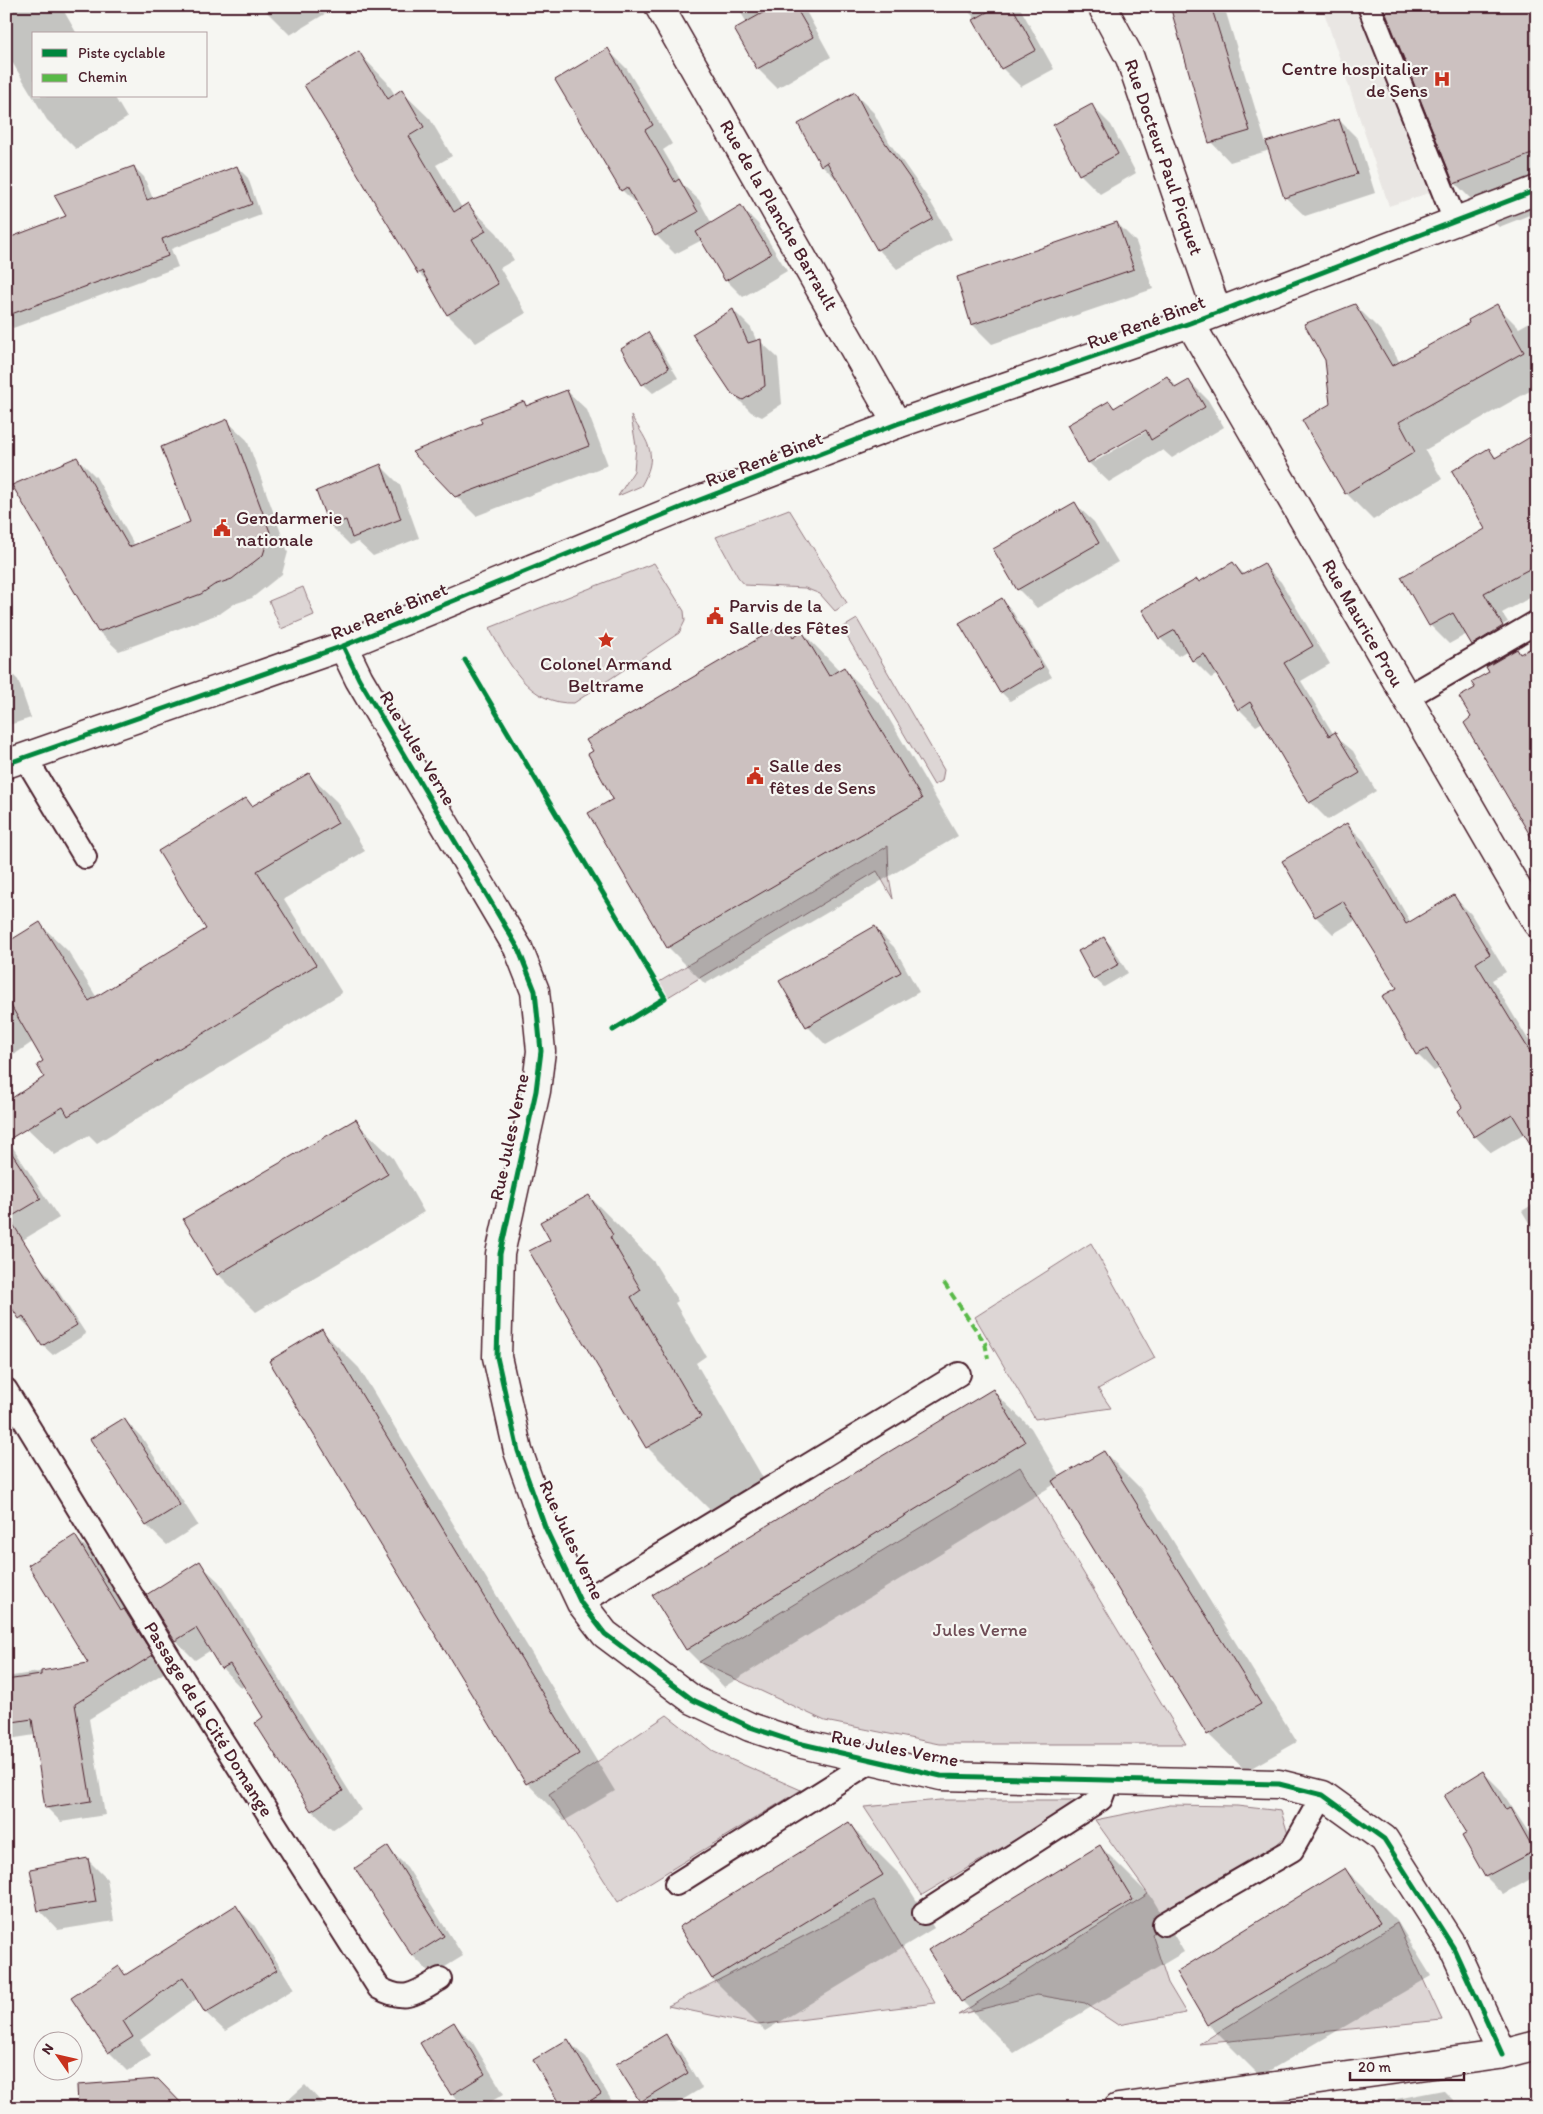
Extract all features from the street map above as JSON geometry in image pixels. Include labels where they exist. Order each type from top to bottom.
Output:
[{"type":"street","name":"Rue de la Planche Barrault","points":[[659,6],[897,424]]},
{"type":"street","name":"Rue Docteur Paul Picquet","points":[[1102,6],[1130,58],[1217,312]]},
{"type":"street","name":"Rue René Binet","points":[[15,761],[343,646],[697,502],[897,424],[1190,323],[1537,190]]},
{"type":"street","name":"Rue Maurice Prou","points":[[1190,323],[1537,923]]},
{"type":"street","name":"Rue Jules Verne","points":[[343,646],[359,679],[518,948],[535,991],[541,1050],[536,1092],[500,1254],[498,1357],[518,1451],[545,1527],[581,1603],[605,1634],[693,1700],[750,1727],[798,1743],[941,1776],[1279,1784],[1323,1794],[1384,1839],[1453,1947],[1502,2054]]},
{"type":"street","points":[[1118,2108],[1502,2054],[1537,2045]]},
{"type":"lane","points":[[1369,6],[1455,221]]},
{"type":"lane","points":[[1406,698],[1537,622]]},
{"type":"lane","points":[[15,761],[85,858]]},
{"type":"lane","points":[[581,1603],[959,1374]]},
{"type":"lane","name":"Passage de la Cité Domange","points":[[6,1390],[169,1657],[379,1988],[388,1993],[408,1997],[440,1979]]},
{"type":"lane","points":[[676,1884],[873,1760]]},
{"type":"lane","points":[[924,1913],[1101,1799],[1108,1780]]},
{"type":"lane","points":[[1164,1924],[1292,1850],[1323,1794]]},
{"type":"shaded area","name":"Centre hospitalier de Sens","points":[[1322,6],[1537,6],[1537,152],[1453,185],[1389,206]]},
{"type":"green space","points":[[631,416],[647,442],[650,450],[650,466],[641,486],[618,496],[634,471],[636,446]]},
{"type":"green space","points":[[789,509],[847,603],[835,611],[820,594],[805,588],[745,585],[738,577],[716,537]]},
{"type":"green space","points":[[654,563],[684,611],[685,621],[679,633],[574,703],[558,702],[544,697],[532,689],[513,668],[489,628]]},
{"type":"green space","points":[[303,587],[314,615],[281,629],[269,601]]},
{"type":"green space","points":[[857,619],[944,770],[942,781],[934,785],[842,628]]},
{"type":"green space","points":[[888,846],[889,877],[893,899],[877,871],[668,997],[659,982]]},
{"type":"green space","points":[[1091,1243],[1155,1358],[1098,1389],[1111,1408],[1035,1419],[975,1317]]},
{"type":"green space","name":"Jules Verne","points":[[1020,1467],[1186,1744],[939,1744],[825,1721],[699,1662]]},
{"type":"green space","points":[[667,1715],[714,1752],[801,1790],[618,1902],[549,1794]]},
{"type":"green space","points":[[940,1800],[1082,1800],[922,1895],[864,1807]]},
{"type":"green space","points":[[1170,1805],[1237,1806],[1281,1811],[1288,1834],[1256,1863],[1152,1934],[1168,1983],[1186,2013],[1118,2025],[1085,2003],[1037,1995],[958,2015],[1148,1894],[1095,1820]]},
{"type":"green space","points":[[874,1900],[935,2003],[758,2025],[668,2006]]},
{"type":"green space","points":[[1397,1923],[1442,2020],[1199,2044]]},
{"type":"building","points":[[775,6],[795,6],[813,37],[757,69],[734,29]]},
{"type":"building","points":[[998,6],[1012,6],[1036,50],[1001,69],[973,20]]},
{"type":"building","points":[[1170,6],[1211,6],[1250,131],[1209,143]]},
{"type":"building","name":"Centre hospitalier de Sens","points":[[1383,6],[1537,6],[1537,152],[1454,184]]},
{"type":"building","points":[[608,48],[653,125],[645,130],[675,182],[679,179],[698,212],[655,236],[627,187],[621,191],[555,80]]},
{"type":"building","points":[[359,51],[388,99],[402,89],[424,127],[409,136],[454,212],[468,203],[486,231],[472,239],[498,284],[447,315],[422,271],[418,274],[304,85]]},
{"type":"building","points":[[855,92],[870,121],[911,180],[933,219],[877,250],[827,162],[821,166],[798,124]]},
{"type":"building","points":[[1092,104],[1118,154],[1079,175],[1053,125]]},
{"type":"building","points":[[1339,119],[1357,174],[1284,198],[1266,142]]},
{"type":"building","points":[[134,166],[147,200],[237,166],[252,204],[162,239],[168,256],[6,316],[6,239],[66,216],[54,195]]},
{"type":"building","points":[[741,205],[771,254],[725,281],[696,232]]},
{"type":"building","points":[[1117,222],[1134,269],[971,325],[957,277]]},
{"type":"building","points":[[1355,304],[1392,366],[1469,323],[1468,320],[1497,304],[1524,352],[1399,422],[1415,452],[1345,494],[1302,420],[1330,404],[1325,360],[1304,324]]},
{"type":"building","points":[[733,309],[748,343],[761,339],[765,386],[743,400],[732,394],[692,334]]},
{"type":"building","points":[[648,332],[669,368],[642,385],[621,349]]},
{"type":"building","points":[[1167,376],[1175,388],[1189,380],[1205,407],[1151,440],[1146,430],[1088,463],[1067,425],[1109,401],[1114,408]]},
{"type":"building","points":[[567,390],[589,446],[455,497],[412,452],[482,423],[480,418],[524,401],[526,406]]},
{"type":"building","name":"Gendarmerie nationale","points":[[228,419],[270,532],[263,555],[232,579],[214,585],[201,594],[98,632],[12,485],[77,457],[129,547],[190,522],[161,447]]},
{"type":"building","points":[[1537,433],[1537,565],[1484,593],[1503,626],[1472,645],[1453,613],[1429,626],[1401,577],[1485,529],[1452,471],[1489,448],[1495,458]]},
{"type":"building","points":[[381,464],[401,519],[352,538],[346,520],[329,526],[316,491]]},
{"type":"building","points":[[1075,502],[1099,543],[1017,590],[993,549]]},
{"type":"building","points":[[1233,562],[1242,575],[1264,563],[1313,646],[1284,663],[1329,736],[1335,732],[1360,773],[1309,803],[1250,702],[1238,710],[1204,654],[1192,661],[1175,630],[1159,639],[1142,610],[1197,579],[1199,582]]},
{"type":"building","points":[[1002,598],[1043,667],[1000,693],[959,623]]},
{"type":"building","name":"Salle des fêtes de Sens","points":[[785,623],[793,637],[802,631],[829,676],[844,667],[922,799],[667,948],[588,813],[613,799],[588,754],[593,751],[586,740]]},
{"type":"building","points":[[1537,645],[1537,847],[1464,723],[1471,717],[1459,697],[1475,688],[1471,682],[1489,672],[1486,667],[1517,649],[1520,654]]},
{"type":"building","points":[[309,773],[338,823],[257,871],[316,965],[68,1116],[63,1107],[6,1141],[6,1102],[44,1077],[37,1065],[43,1061],[6,997],[6,943],[40,922],[89,1001],[206,929],[158,851],[246,798],[252,806]]},
{"type":"building","points":[[1347,823],[1406,924],[1454,895],[1490,954],[1476,963],[1537,1063],[1537,1155],[1512,1114],[1474,1137],[1458,1111],[1462,1107],[1427,1049],[1416,1055],[1382,996],[1397,988],[1343,901],[1315,917],[1282,861]]},
{"type":"building","points":[[875,926],[901,972],[806,1027],[779,981]]},
{"type":"building","points":[[1104,937],[1119,964],[1093,979],[1078,951]]},
{"type":"building","points":[[356,1119],[388,1174],[217,1275],[183,1219]]},
{"type":"building","points":[[6,1144],[41,1199],[9,1218],[77,1325],[42,1346],[23,1316],[19,1319],[6,1299]]},
{"type":"building","points":[[589,1195],[613,1235],[610,1237],[641,1290],[631,1297],[701,1417],[646,1448],[529,1251],[550,1240],[540,1222]]},
{"type":"building","points":[[322,1329],[579,1754],[526,1784],[269,1361]]},
{"type":"building","points":[[993,1389],[1025,1442],[686,1650],[652,1595]]},
{"type":"building","points":[[124,1418],[180,1505],[146,1526],[90,1439]]},
{"type":"building","points":[[1104,1451],[1261,1704],[1207,1735],[1052,1481]]},
{"type":"building","points":[[75,1535],[121,1611],[124,1609],[153,1655],[75,1704],[91,1801],[45,1808],[32,1719],[6,1723],[6,1680],[41,1675],[41,1671],[88,1663],[28,1565]]},
{"type":"building","points":[[200,1561],[343,1791],[311,1811],[255,1723],[263,1717],[230,1664],[221,1669],[196,1628],[175,1641],[146,1595]]},
{"type":"building","points":[[1483,1771],[1506,1810],[1510,1808],[1534,1851],[1485,1877],[1462,1836],[1467,1833],[1444,1795]]},
{"type":"building","points":[[849,1822],[883,1875],[712,1979],[679,1927]]},
{"type":"building","points":[[1100,1845],[1133,1900],[961,2002],[928,1950]]},
{"type":"building","points":[[388,1846],[444,1936],[412,1956],[355,1868]]},
{"type":"building","points":[[88,1858],[96,1902],[38,1911],[30,1869]]},
{"type":"building","points":[[1345,1868],[1380,1923],[1207,2025],[1176,1972]]},
{"type":"building","points":[[236,1905],[277,1970],[205,2013],[183,1977],[123,2021],[133,2037],[108,2053],[71,1998],[119,1966],[125,1975]]},
{"type":"building","points":[[454,2022],[485,2074],[451,2095],[420,2043]]},
{"type":"building","points":[[666,2034],[688,2073],[640,2102],[616,2064]]},
{"type":"building","points":[[568,2039],[601,2094],[579,2108],[562,2108],[533,2060]]},
{"type":"building","points":[[158,2079],[186,2108],[78,2108],[77,2085]]},
{"type":"marked path","points":[[944,1283],[985,1343],[988,1358]]},
{"type":"cycle path","points":[[6,764],[343,646],[697,501],[897,424],[1190,323],[1537,190]]},
{"type":"cycle path","points":[[343,646],[359,679],[518,948],[535,991],[541,1051],[536,1091],[500,1254],[497,1357],[518,1451],[545,1527],[581,1603],[605,1634],[693,1700],[750,1727],[798,1743],[941,1776],[1279,1784],[1323,1795],[1384,1839],[1453,1947],[1502,2054]]},
{"type":"cycle path","points":[[465,660],[665,998],[613,1030]]},
{"type":"place","name":"Centre hospitalier de Sens","points":[[1442,79]]},
{"type":"place","name":"Gendarmerie nationale","points":[[222,528]]},
{"type":"place","name":"Parvis de la Salle des Fêtes","points":[[715,616]]},
{"type":"place","name":"Colonel Armand Beltrame","points":[[606,640]]},
{"type":"place","name":"Salle des fêtes de Sens","points":[[755,776]]}]
